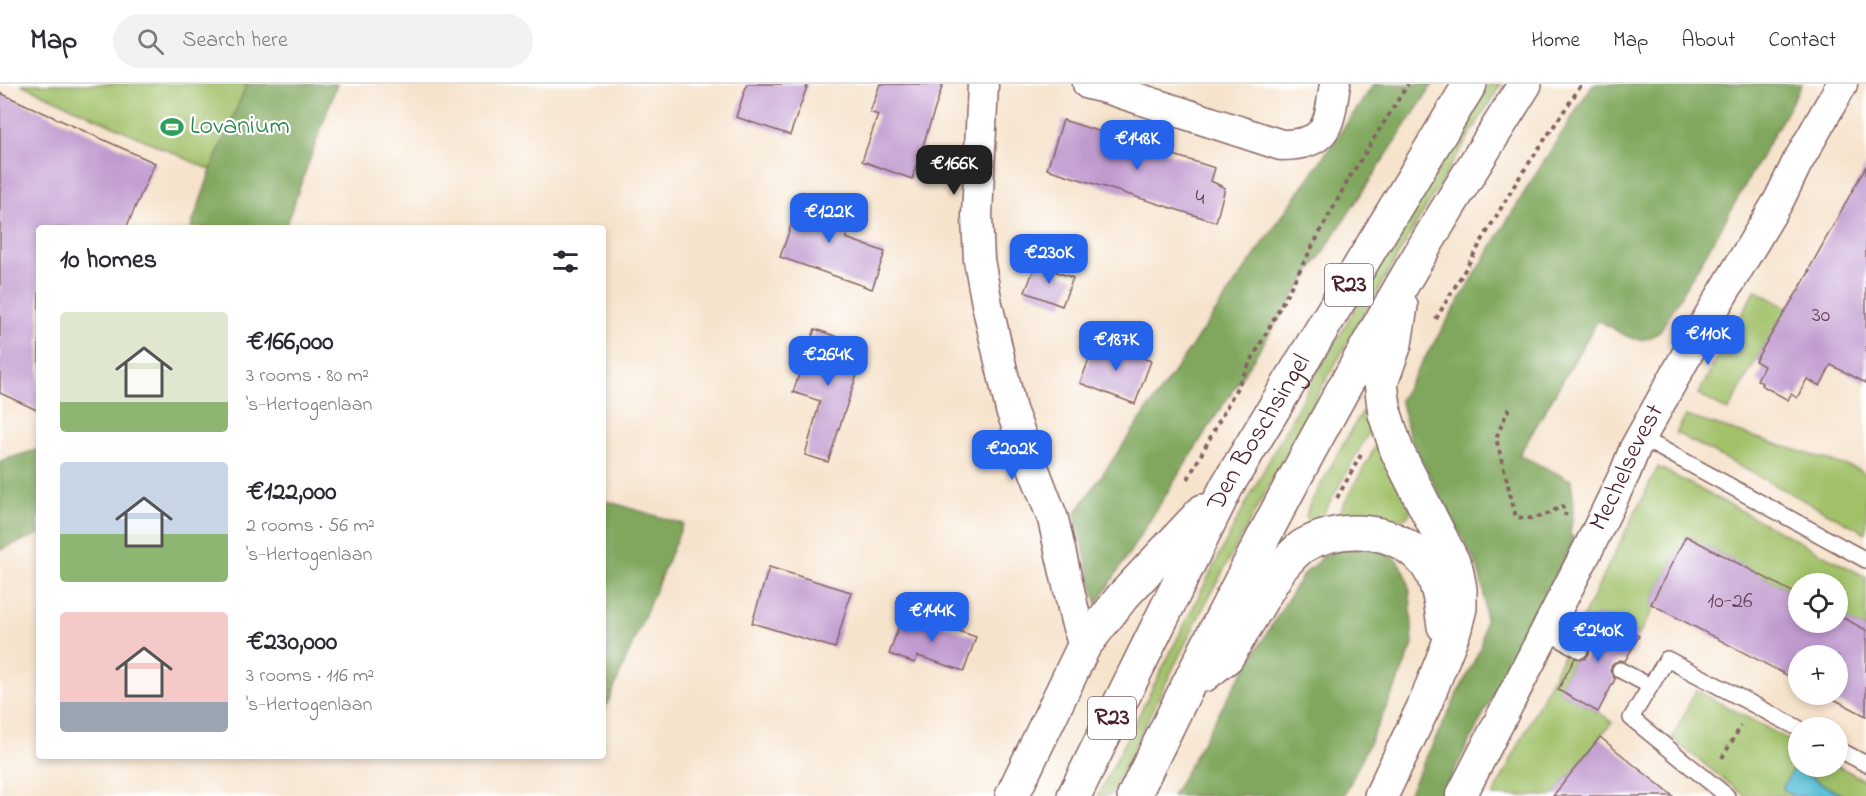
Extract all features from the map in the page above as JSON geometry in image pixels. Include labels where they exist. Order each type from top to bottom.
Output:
[{"type":"main road","name":"Den Boschsingel","points":[[1074,796],[1227,486],[1470,84]]},
{"type":"main road","name":"Den Boschsingel","points":[[1134,796],[1185,690],[1303,465],[1407,277],[1525,84]]},
{"type":"main road","points":[[1381,796],[1425,704],[1461,608],[1456,568],[1397,451],[1384,414],[1381,383],[1395,344],[1407,277]]},
{"type":"main road","points":[[1012,796],[1084,646],[1123,596],[1227,486]]},
{"type":"main road","points":[[1185,690],[1227,657],[1289,558],[1303,547],[1347,532],[1377,534],[1397,540],[1427,565],[1437,586],[1447,646]]},
{"type":"street","points":[[983,84],[977,216],[980,260],[987,304],[1011,410],[1053,519],[1076,621],[1084,646]]},
{"type":"street","points":[[1088,84],[1281,145],[1300,145],[1319,136],[1329,119],[1335,84]]},
{"type":"street","name":"Mechelsevest","points":[[1461,796],[1590,545],[1640,438],[1695,340],[1779,201],[1797,163],[1842,84]]},
{"type":"lane","points":[[1640,438],[1866,560]]},
{"type":"lane","points":[[1545,631],[1580,650]]},
{"type":"lane","points":[[1727,796],[1631,718],[1667,659],[1788,723]]},
{"type":"lane","points":[[1620,670],[1650,686]]},
{"type":"lane","points":[[1848,754],[1866,764]]},
{"type":"path","name":"Den Boschsingel","points":[[1186,481],[1348,180],[1408,84]]},
{"type":"path","points":[[1433,325],[1517,181],[1582,84]]},
{"type":"path","points":[[1509,408],[1496,438],[1516,517],[1527,520],[1543,516],[1562,506],[1566,512],[1565,519]]},
{"type":"path","points":[[1333,504],[1362,453]]},
{"type":"path","points":[[1708,781],[1753,704]]},
{"type":"green space","name":"Lovanium","points":[[21,84],[247,84],[211,170]]},
{"type":"green space","points":[[247,84],[337,84],[286,225],[192,225],[211,170]]},
{"type":"green space","points":[[1374,84],[1433,84],[1206,431],[1097,604],[1075,514]]},
{"type":"green space","points":[[1489,84],[1501,84],[1435,192],[1323,385],[1201,612],[1110,796],[1098,796],[1236,522],[1312,381]]},
{"type":"green space","points":[[1593,84],[1802,84],[1660,331],[1651,337],[1636,339],[1621,334],[1598,320],[1519,455],[1571,480],[1574,505],[1570,535],[1575,538],[1441,796],[1407,796],[1480,649],[1485,621],[1484,592],[1478,568],[1410,438],[1400,399],[1527,188]]},
{"type":"green space","points":[[1755,290],[1792,310],[1784,324],[1778,321],[1772,333],[1777,337],[1772,347],[1765,344],[1728,411],[1698,394]]},
{"type":"green space","points":[[1364,411],[1371,411],[1374,423],[1321,518],[1314,525],[1311,524],[1306,517],[1309,506]]},
{"type":"green space","points":[[1686,416],[1857,469],[1866,474],[1866,533],[1676,433]]},
{"type":"green space","points":[[1379,440],[1410,508],[1409,515],[1400,519],[1365,514],[1338,515]]},
{"type":"green space","points":[[36,450],[36,535],[0,550],[0,461]]},
{"type":"green space","points":[[1658,467],[1866,577],[1866,630],[1848,620],[1848,573],[1788,573],[1788,590],[1686,536],[1651,603],[1655,606],[1639,635],[1598,614],[1558,690],[1612,722],[1553,796],[1493,796]]},
{"type":"green space","points":[[606,501],[683,524],[606,707]]},
{"type":"green space","points":[[1341,548],[1379,550],[1395,558],[1405,572],[1410,592],[1413,645],[1344,796],[1172,796],[1232,690],[1302,576],[1324,556]]},
{"type":"green space","points":[[1696,690],[1788,740],[1788,777],[1848,777],[1848,771],[1866,781],[1866,796],[1745,796],[1672,739]]},
{"type":"water","points":[[1789,777],[1810,777],[1844,796],[1793,796],[1782,788]]},
{"type":"building","points":[[747,84],[808,84],[790,135],[736,117]]},
{"type":"building","points":[[880,84],[943,84],[912,179],[862,161],[878,115],[870,112]]},
{"type":"building","points":[[0,93],[155,163],[127,225],[36,225],[36,410],[0,393]]},
{"type":"building","points":[[1063,120],[1215,168],[1211,181],[1225,188],[1216,222],[1047,169]]},
{"type":"building","points":[[1866,166],[1866,383],[1831,365],[1820,386],[1807,379],[1797,398],[1791,394],[1788,400],[1761,385],[1762,383],[1757,380],[1764,366],[1755,361],[1810,271],[1808,271]]},
{"type":"building","points":[[803,192],[841,205],[833,227],[848,232],[846,238],[885,252],[872,289],[780,257]]},
{"type":"building","points":[[1036,264],[1073,278],[1062,306],[1025,292]]},
{"type":"building","points":[[815,329],[866,347],[828,462],[805,455],[820,401],[793,392]]},
{"type":"building","points":[[1096,341],[1151,361],[1135,404],[1080,383]]},
{"type":"building","points":[[1686,536],[1788,590],[1788,633],[1848,633],[1848,620],[1866,630],[1866,716],[1845,705],[1848,705],[1848,645],[1788,645],[1788,676],[1651,604]]},
{"type":"building","points":[[769,567],[851,592],[835,648],[752,623]]},
{"type":"building","points":[[904,612],[976,637],[964,671],[918,656],[915,663],[889,654]]},
{"type":"building","points":[[1598,614],[1639,636],[1625,661],[1619,660],[1612,665],[1610,671],[1615,679],[1598,712],[1558,690],[1575,658],[1585,659],[1589,654],[1589,645],[1584,641]]},
{"type":"building","points":[[1600,737],[1634,765],[1673,796],[1553,796]]},
{"type":"place","name":"Lovanium","points":[[172,127]]}]
